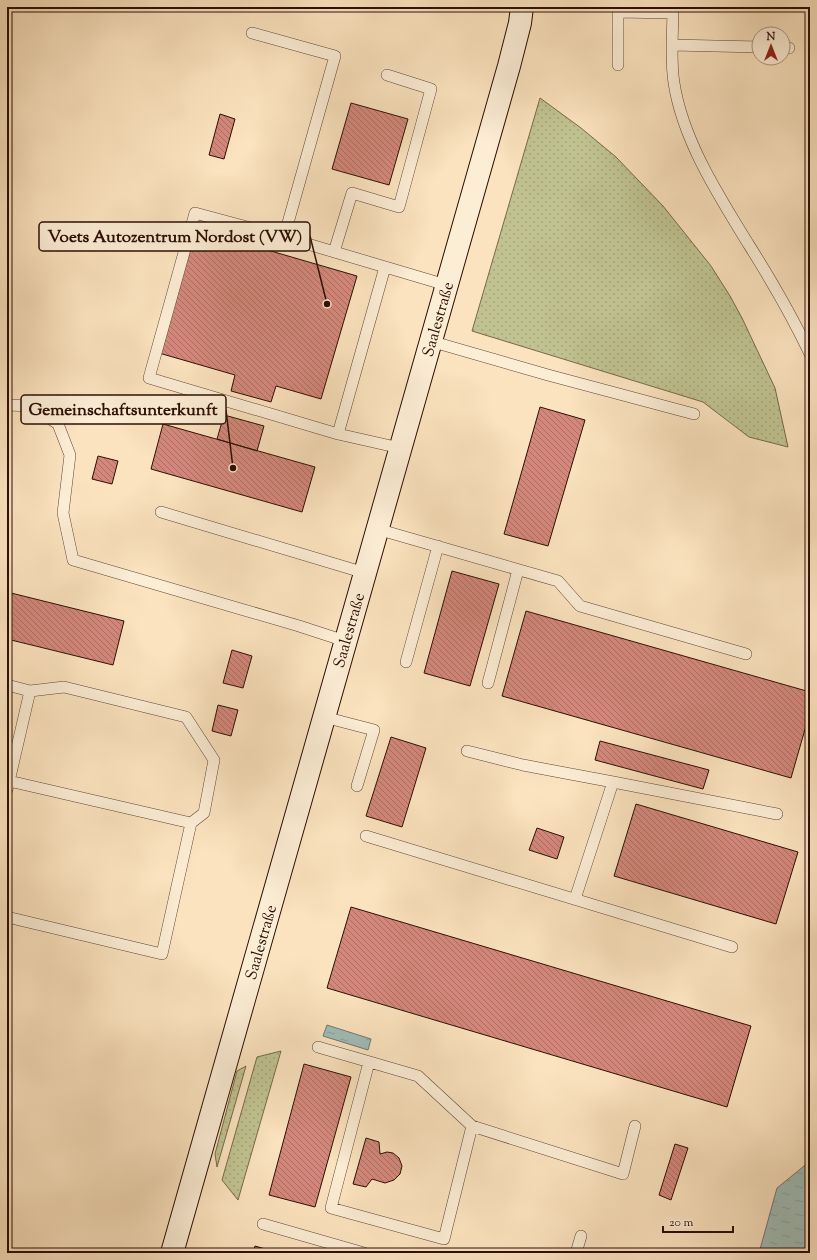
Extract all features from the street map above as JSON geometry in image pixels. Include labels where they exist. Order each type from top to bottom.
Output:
[{"type":"main road","name":"Saalestraße","points":[[172,1253],[517,35],[522,7]]},
{"type":"lane","points":[[618,65],[618,12],[673,10],[672,45],[674,82],[681,113],[692,142],[716,190],[786,306],[810,354]]},
{"type":"lane","points":[[252,33],[335,56],[284,237]]},
{"type":"lane","points":[[672,45],[751,48]]},
{"type":"lane","points":[[334,252],[352,193],[399,207],[431,89],[386,75]]},
{"type":"lane","points":[[400,448],[338,434],[149,378],[195,213],[284,237],[446,285]]},
{"type":"lane","points":[[338,434],[385,267]]},
{"type":"lane","points":[[430,341],[548,375],[694,414]]},
{"type":"lane","points":[[7,405],[31,406],[58,424],[70,455],[63,513],[73,560],[299,626],[345,641]]},
{"type":"lane","points":[[161,512],[365,573]]},
{"type":"lane","points":[[377,529],[518,570],[558,580],[580,606],[746,654]]},
{"type":"lane","points":[[406,662],[438,546]]},
{"type":"lane","points":[[488,683],[518,570]]},
{"type":"lane","points":[[7,685],[30,690],[64,687],[186,717],[214,760],[204,813],[191,823],[162,954],[7,917]]},
{"type":"lane","points":[[30,690],[8,785],[191,823]]},
{"type":"lane","points":[[324,717],[374,730],[357,786]]},
{"type":"lane","points":[[467,751],[524,765],[777,814]]},
{"type":"lane","points":[[575,899],[613,782]]},
{"type":"lane","points":[[366,836],[732,947]]},
{"type":"lane","points":[[318,1047],[418,1076],[472,1126],[623,1174],[635,1126]]},
{"type":"lane","points":[[369,1062],[332,1208],[444,1239],[472,1126]]},
{"type":"lane","points":[[263,1224],[364,1253]]},
{"type":"lane","points":[[576,1253],[581,1236]]},
{"type":"green space","points":[[540,98],[581,128],[616,157],[663,206],[711,266],[742,318],[775,388],[788,447],[749,437],[703,402],[472,331]]},
{"type":"green space","points":[[281,1051],[238,1200],[222,1180],[257,1057]]},
{"type":"green space","points":[[246,1066],[217,1167],[215,1154],[237,1071]]},
{"type":"water","points":[[327,1025],[371,1039],[368,1050],[323,1036]]},
{"type":"water","points":[[810,1159],[810,1253],[759,1253],[777,1188],[809,1162]]},
{"type":"building","points":[[810,21],[810,130],[809,130]]},
{"type":"building","points":[[351,103],[408,119],[389,185],[332,169]]},
{"type":"building","points":[[220,114],[235,119],[224,159],[209,155]]},
{"type":"building","points":[[195,229],[357,276],[321,399],[276,386],[271,402],[231,391],[235,375],[159,353]]},
{"type":"building","points":[[540,407],[585,420],[548,546],[504,534]]},
{"type":"building","points":[[224,415],[264,426],[257,451],[217,439]]},
{"type":"building","points":[[163,424],[315,467],[302,512],[151,469]]},
{"type":"building","points":[[98,456],[118,461],[112,484],[92,479]]},
{"type":"building","points":[[452,571],[499,584],[470,686],[424,673]]},
{"type":"building","points":[[7,592],[124,621],[113,665],[7,639]]},
{"type":"building","points":[[526,611],[810,692],[810,712],[791,778],[502,696]]},
{"type":"building","points":[[232,650],[252,656],[243,688],[223,683]]},
{"type":"building","points":[[218,705],[238,710],[231,736],[212,731]]},
{"type":"building","points":[[391,737],[426,748],[402,827],[366,816]]},
{"type":"building","points":[[600,741],[709,770],[703,789],[595,760]]},
{"type":"building","points":[[636,804],[798,852],[776,924],[614,876]]},
{"type":"building","points":[[537,828],[564,837],[557,859],[529,850]]},
{"type":"building","points":[[351,907],[751,1026],[727,1107],[327,988]]},
{"type":"building","points":[[304,1064],[351,1077],[315,1207],[269,1195]]},
{"type":"building","points":[[366,1138],[379,1142],[380,1154],[387,1152],[393,1153],[399,1158],[402,1166],[400,1174],[394,1180],[385,1183],[372,1179],[366,1187],[353,1184]]},
{"type":"building","points":[[675,1144],[688,1148],[671,1200],[659,1195]]},
{"type":"building","points":[[255,1246],[279,1253],[253,1253]]},
{"type":"place","name":"Voets Autozentrum Nordost (VW)","points":[[327,304]]},
{"type":"place","name":"Gemeinschaftsunterkunft","points":[[233,468]]}]
